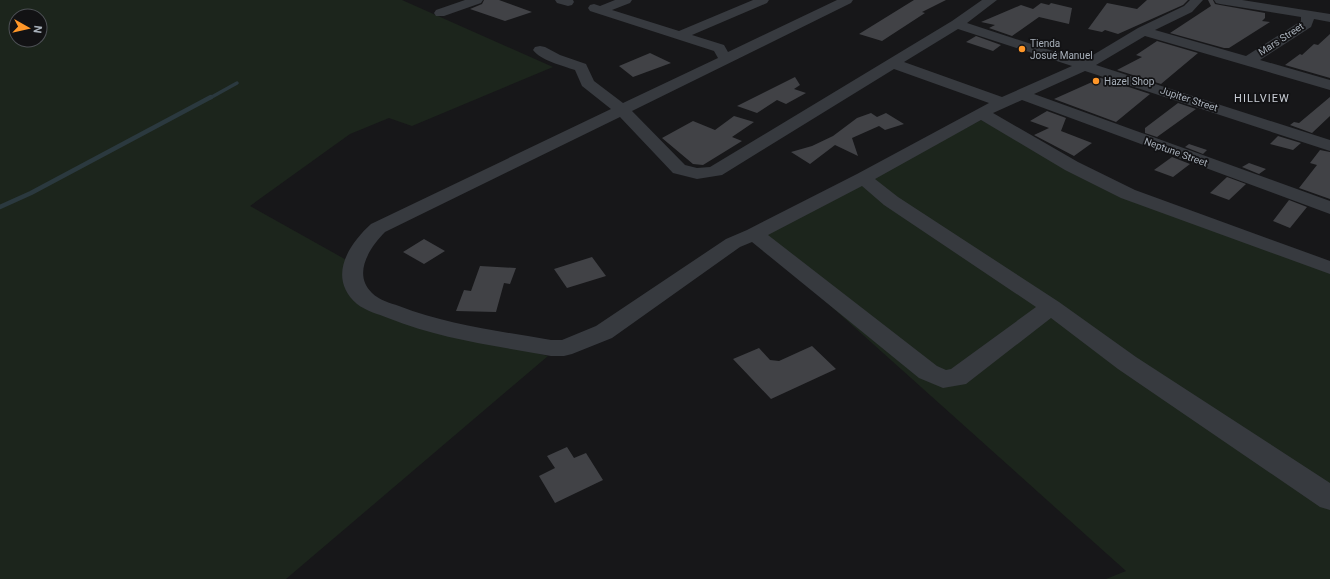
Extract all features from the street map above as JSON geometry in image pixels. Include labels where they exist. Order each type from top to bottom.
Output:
[{"type":"street","points":[[440,13],[477,0]]},
{"type":"street","points":[[626,0],[597,9],[719,48],[726,60]]},
{"type":"street","points":[[679,36],[763,0]]},
{"type":"street","points":[[847,0],[378,228],[367,237],[354,261],[352,275],[356,287],[364,298],[376,306],[424,323],[551,348],[564,348],[604,332],[733,243],[754,234],[863,178],[981,113],[1086,65],[1143,31],[1188,9],[1197,0]]},
{"type":"street","points":[[540,50],[555,58],[581,67],[587,82],[622,110],[679,169],[687,173],[708,173],[716,171],[957,24],[979,7],[991,0]]},
{"type":"street","points":[[1220,0],[1330,18]]},
{"type":"street","name":"Mars Street","points":[[1249,61],[1306,24],[1308,21],[1307,14]]},
{"type":"street","name":"Jupiter Street","points":[[957,24],[1330,146]]},
{"type":"street","points":[[1143,31],[1330,85]]},
{"type":"street","points":[[892,63],[1004,103]]},
{"type":"street","name":"Neptune Street","points":[[1022,95],[1330,208]]},
{"type":"street","points":[[981,113],[1077,170],[1120,191],[1330,268]]},
{"type":"street","points":[[863,178],[891,201],[1051,307],[1127,363],[1330,498]]},
{"type":"street","points":[[754,234],[928,372],[943,379],[957,378],[1051,307]]},
{"type":"shaded area","points":[[0,0],[402,0],[553,67],[412,126],[389,118],[350,134],[250,206],[350,262],[353,289],[423,324],[548,356],[286,579],[0,579]]},
{"type":"shaded area","points":[[981,120],[1114,192],[1330,271],[1330,579],[1106,579],[1126,571],[756,239]]},
{"type":"building","points":[[484,0],[499,0],[532,12],[505,21],[470,9],[482,4]]},
{"type":"building","points":[[914,0],[946,0],[922,12],[925,13],[882,41],[859,34]]},
{"type":"building","points":[[1147,0],[1188,0],[1183,5],[1118,34],[1105,30],[1102,32],[1088,29],[1107,3],[1137,9]]},
{"type":"building","points":[[1208,0],[1213,0],[1215,4],[1265,13],[1265,18],[1262,21],[1270,22],[1229,48],[1224,48],[1170,33],[1211,6]]},
{"type":"building","points":[[1041,3],[1049,5],[1051,3],[1072,8],[1069,24],[1039,17],[1012,36],[989,28],[995,25],[981,22],[1021,5],[1033,9]]},
{"type":"building","points":[[1330,34],[1330,78],[1285,65],[1300,54],[1302,55],[1314,44],[1318,45]]},
{"type":"building","points":[[976,36],[1001,45],[993,51],[966,42]]},
{"type":"building","points":[[1157,41],[1198,53],[1161,84],[1117,70],[1142,57],[1136,55]]},
{"type":"building","points":[[650,53],[671,63],[633,77],[619,66]]},
{"type":"building","points":[[795,77],[800,85],[794,89],[806,93],[786,104],[777,100],[757,113],[737,106]]},
{"type":"building","points":[[1101,78],[1150,94],[1116,122],[1054,99]]},
{"type":"building","points":[[1330,97],[1330,116],[1312,133],[1290,125],[1294,122],[1299,123]]},
{"type":"building","points":[[1178,103],[1196,109],[1157,137],[1145,133],[1145,128]]},
{"type":"building","points":[[1047,111],[1066,118],[1061,131],[1092,143],[1074,156],[1034,135],[1049,128],[1030,121]]},
{"type":"building","points":[[871,113],[877,117],[886,113],[904,124],[885,130],[879,126],[852,138],[858,156],[835,145],[810,164],[791,152],[812,146],[833,136],[857,118]]},
{"type":"building","points":[[734,116],[754,122],[732,137],[742,141],[703,165],[693,164],[662,138],[693,121],[715,130]]},
{"type":"building","points":[[1278,136],[1301,143],[1293,150],[1270,144]]},
{"type":"building","points":[[1189,144],[1207,150],[1203,154],[1185,147]]},
{"type":"building","points":[[1320,150],[1330,152],[1330,199],[1299,188],[1317,165],[1310,163]]},
{"type":"building","points":[[1172,157],[1190,164],[1173,177],[1154,170]]},
{"type":"building","points":[[1249,163],[1266,169],[1259,174],[1242,167]]},
{"type":"building","points":[[1227,177],[1246,184],[1229,200],[1210,193]]},
{"type":"building","points":[[1289,200],[1307,207],[1290,228],[1273,221]]},
{"type":"building","points":[[424,239],[445,251],[424,264],[403,252]]},
{"type":"building","points":[[592,257],[606,276],[567,288],[554,269]]},
{"type":"building","points":[[480,266],[516,268],[510,284],[504,283],[496,312],[456,311],[464,290],[471,291]]},
{"type":"building","points":[[812,346],[836,369],[771,399],[733,359],[759,348],[770,360],[779,361]]},
{"type":"building","points":[[567,447],[574,458],[586,453],[603,480],[555,503],[539,476],[555,468],[547,456]]},
{"type":"waterway","points":[[210,98],[237,83]]},
{"type":"waterway","points":[[0,207],[31,193],[211,97]]},
{"type":"place","name":"Tienda Josué Manuel","points":[[1022,49]]},
{"type":"place","name":"Hazel Shop","points":[[1096,81]]},
{"type":"district","name":"HILLVIEW","points":[[1262,98]]}]
